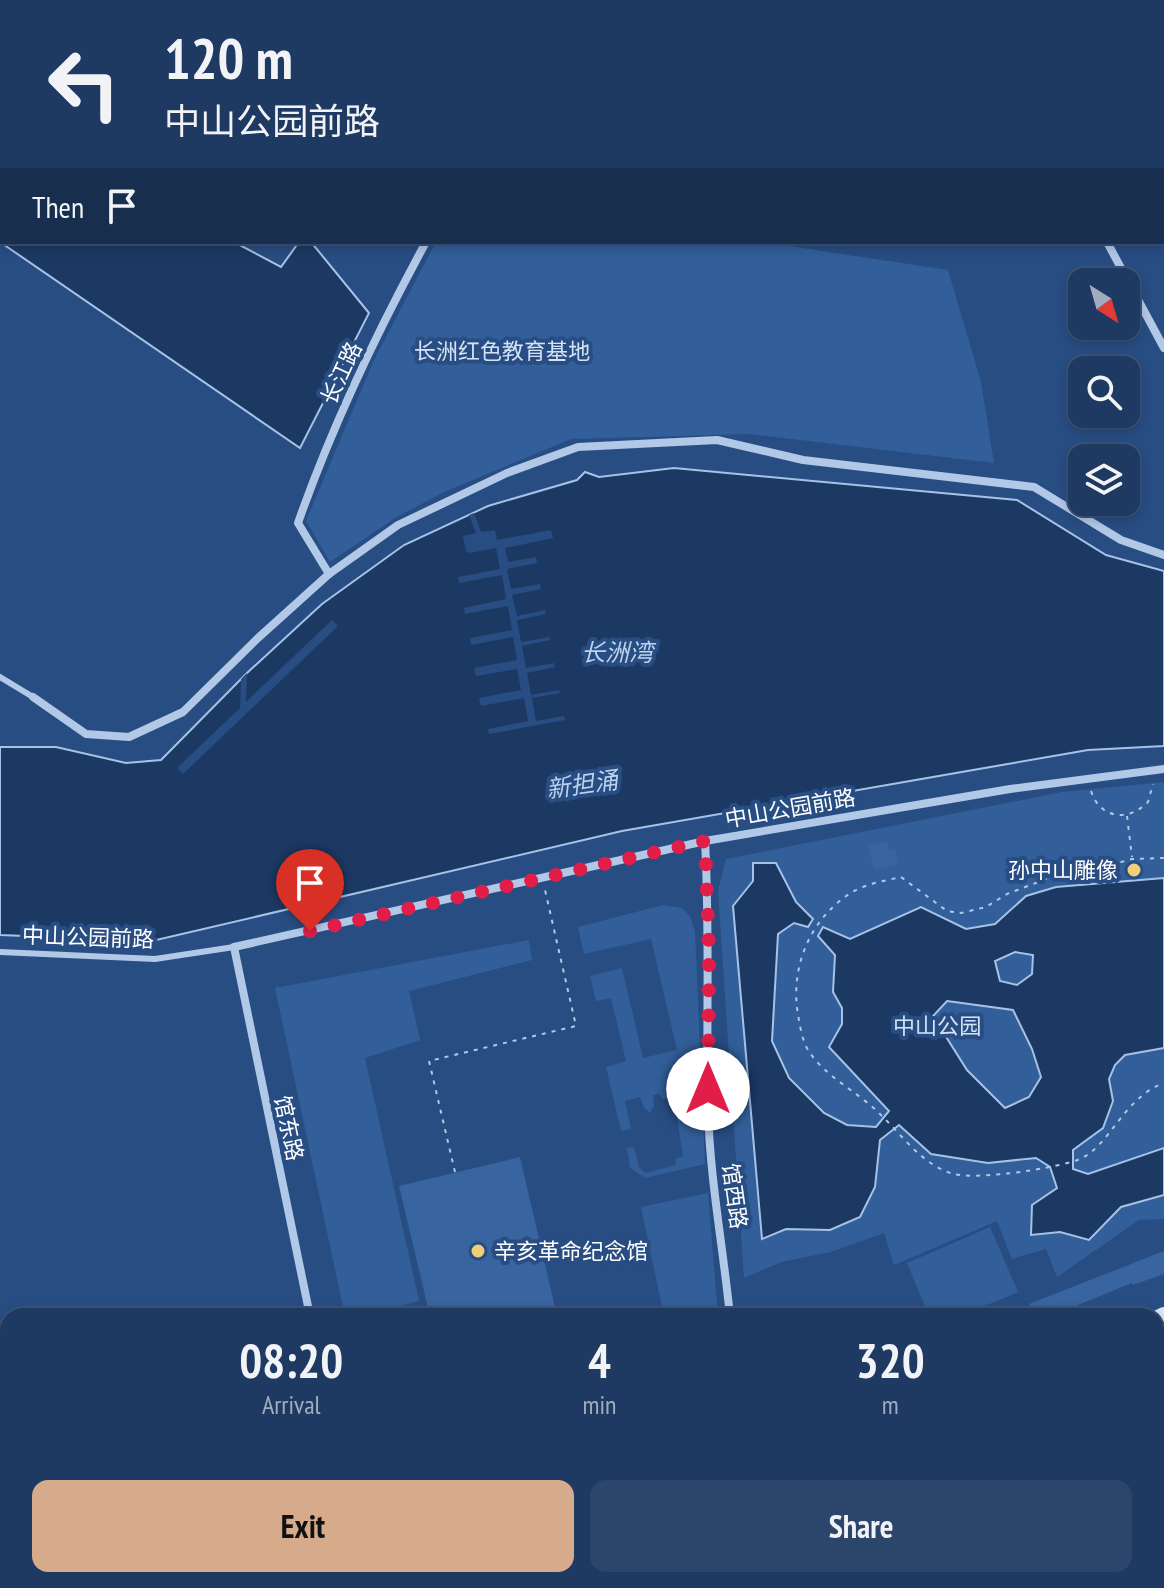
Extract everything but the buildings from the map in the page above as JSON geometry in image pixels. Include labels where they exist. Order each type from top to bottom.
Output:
[{"type":"street","name":"长江路","points":[[329,574],[298,523],[318,466],[365,361],[425,244]]},
{"type":"street","points":[[1108,244],[1164,348]]},
{"type":"street","points":[[33,697],[86,734],[129,737],[183,712],[329,574],[398,525],[507,473],[578,447],[717,440],[803,460],[1034,487],[1121,540],[1164,555]]},
{"type":"street","name":"中山公园前路","points":[[234,947],[705,841],[1089,778],[1164,769]]},
{"type":"street","name":"馆西路","points":[[705,841],[709,927],[708,1110],[729,1308]]},
{"type":"street","name":"馆东路","points":[[234,947],[308,1308]]},
{"type":"lane","points":[[0,677],[33,697]]},
{"type":"lane","name":"中山公园前路","points":[[0,952],[155,959],[234,947]]},
{"type":"path","points":[[1089,778],[1095,801],[1104,810],[1116,816],[1127,815],[1148,802],[1153,790],[1153,770]]},
{"type":"path","points":[[1127,815],[1132,859]]},
{"type":"path","points":[[1164,858],[1132,859],[1074,875],[1049,878],[1007,894],[986,907],[961,913],[947,911],[901,877],[882,881],[851,893],[820,922],[799,965],[795,996],[806,1047],[824,1069],[882,1116],[932,1166],[956,1175],[1046,1168],[1082,1159],[1133,1102],[1164,1083]]},
{"type":"path","points":[[455,1172],[429,1061],[576,1026],[542,877]]},
{"type":"green space","name":"长洲红色教育基地","points":[[435,244],[776,244],[948,270],[981,382],[994,463],[750,434],[571,439],[444,492],[395,518],[330,562],[306,521],[374,360]]},
{"type":"green space","name":"中山公园","points":[[1164,782],[1164,1219],[1139,1220],[1057,1277],[1046,1249],[1012,1259],[997,1221],[894,1265],[884,1233],[831,1252],[781,1262],[744,1278],[718,891],[726,859],[1062,792]]},
{"type":"green space","points":[[663,905],[682,908],[690,916],[695,931],[705,1164],[645,1178],[630,1168],[627,1148],[634,1147],[639,1167],[645,1173],[676,1165],[675,1159],[683,1156],[674,1098],[662,1099],[660,1094],[653,1095],[654,1105],[650,1113],[644,1108],[640,1097],[625,1101],[631,1129],[621,1131],[606,1067],[626,1061],[611,998],[596,1001],[590,976],[622,968],[643,1058],[677,1050],[651,939],[584,954],[578,927]]},
{"type":"green space","points":[[529,940],[532,960],[409,991],[420,1040],[365,1058],[419,1301],[393,1308],[343,1308],[275,988]]},
{"type":"green space","points":[[708,1193],[717,1308],[662,1308],[641,1207]]},
{"type":"green space","points":[[990,1227],[1018,1292],[980,1308],[926,1308],[907,1263]]},
{"type":"water","points":[[3,244],[238,244],[281,267],[298,244],[313,244],[369,313],[300,448]]},
{"type":"water","name":"长洲湾","points":[[674,468],[1017,500],[1106,555],[1164,571],[1164,746],[1088,750],[622,831],[152,941],[0,935],[0,747],[56,747],[126,763],[161,760],[247,673],[322,604],[404,545],[488,506],[577,480],[585,472],[599,477]]},
{"type":"water","points":[[753,863],[776,863],[796,902],[813,919],[808,927],[794,923],[778,934],[772,1041],[789,1078],[824,1113],[847,1125],[876,1127],[889,1111],[829,1047],[842,1024],[842,1008],[833,992],[835,955],[818,936],[823,927],[850,939],[921,907],[966,929],[995,924],[1026,896],[1056,887],[1164,878],[1164,1048],[1125,1055],[1115,1065],[1109,1079],[1113,1101],[1103,1128],[1073,1150],[1073,1169],[1088,1174],[1164,1148],[1164,1195],[1121,1207],[1089,1240],[1060,1232],[1031,1235],[1032,1205],[1057,1188],[1050,1167],[1036,1158],[988,1163],[931,1154],[899,1125],[880,1140],[875,1187],[860,1217],[830,1230],[786,1229],[762,1239],[733,906],[753,881]],"holes":[[[1015,952],[1033,955],[1032,974],[1017,985],[1000,981],[995,961]],[[947,1001],[1013,1010],[1032,1049],[1041,1077],[1029,1097],[1005,1108],[967,1070],[933,1016]]]},
{"type":"pier","points":[[474,513],[481,532],[495,530],[497,540],[551,530],[553,538],[505,548],[508,562],[536,557],[537,563],[507,569],[511,589],[540,584],[541,589],[512,595],[517,616],[545,610],[546,614],[517,620],[521,642],[550,637],[550,640],[522,646],[526,668],[554,663],[555,667],[527,673],[531,695],[559,690],[560,693],[532,698],[536,721],[564,716],[565,720],[489,734],[488,729],[528,721],[524,698],[481,706],[479,698],[521,690],[517,669],[476,676],[474,668],[517,660],[513,637],[471,645],[470,638],[512,630],[508,606],[465,614],[464,608],[506,599],[502,575],[459,583],[458,577],[500,569],[496,548],[466,551],[463,536],[476,533],[469,515]]},
{"type":"pier","points":[[332,620],[338,626],[183,774],[177,768],[240,708],[241,679],[247,673],[246,702]]},
{"type":"place","name":"孙中山雕像","points":[[1134,870]]},
{"type":"place","name":"辛亥革命纪念馆","points":[[478,1251]]},
{"type":"route","points":[[310,931],[705,841],[709,916],[708,1089]]},
{"type":"water label","name":"新担涌","points":[[582,785]]}]
